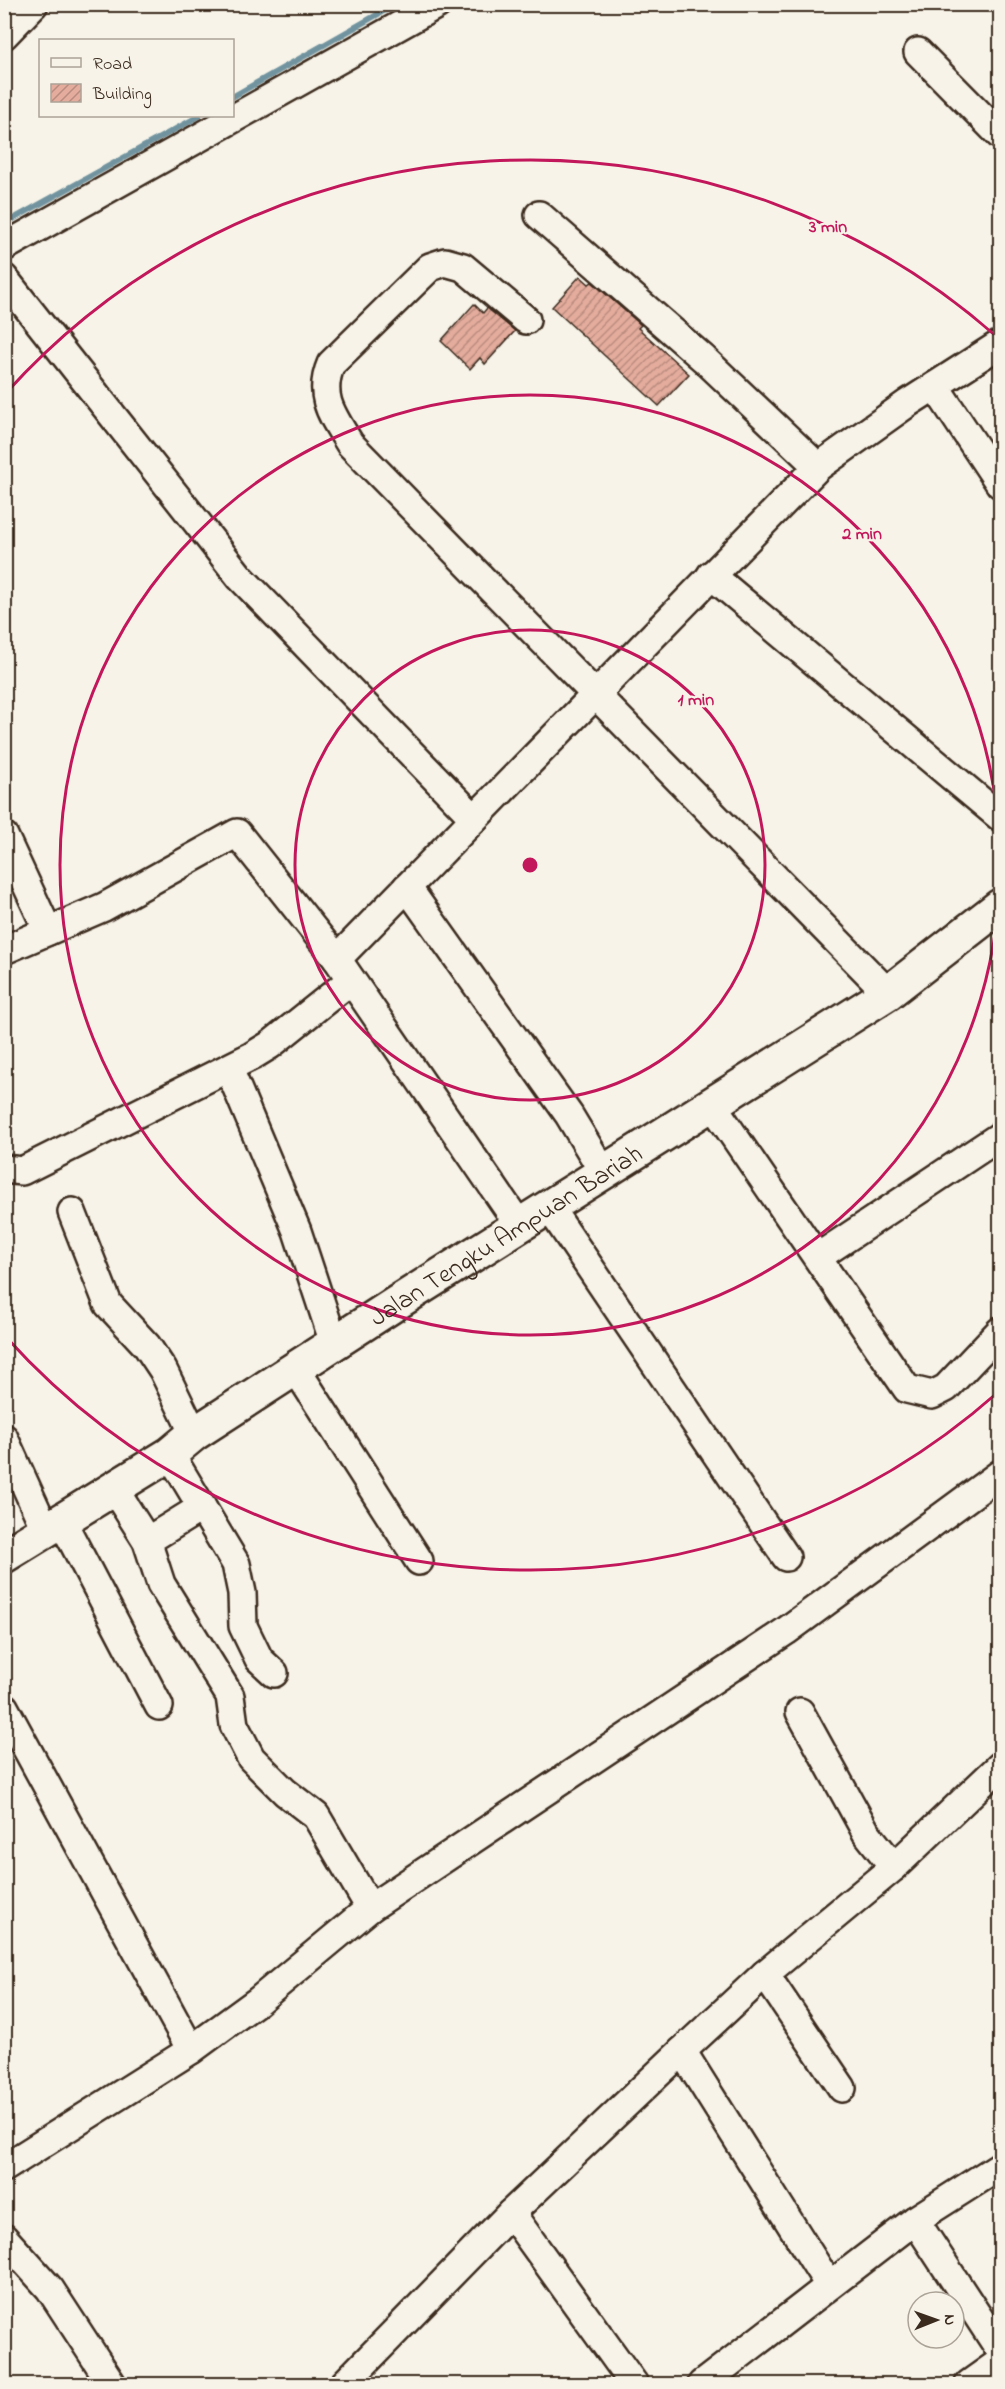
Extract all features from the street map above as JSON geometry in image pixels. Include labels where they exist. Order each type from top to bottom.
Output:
[{"type":"main road","name":"Jalan Tengku Ampuan Bariah","points":[[4,1556],[114,1489],[334,1343],[888,993],[1000,906]]},
{"type":"street","points":[[4,35],[33,4]]},
{"type":"street","points":[[4,247],[438,4]]},
{"type":"street","points":[[918,52],[1000,135]]},
{"type":"street","points":[[539,215],[704,359],[818,467]]},
{"type":"street","points":[[526,320],[464,267],[445,262],[430,267],[331,364],[324,380],[327,405],[350,444],[888,993]]},
{"type":"street","points":[[4,278],[240,577],[474,818]]},
{"type":"street","points":[[4,1169],[22,1171],[229,1069],[270,1045],[344,969],[407,887],[818,467],[1000,344]]},
{"type":"street","points":[[935,386],[1000,484]]},
{"type":"street","points":[[711,575],[1000,817]]},
{"type":"street","points":[[4,950],[104,907],[237,833],[344,969],[520,1226]]},
{"type":"street","points":[[4,836],[48,931]]},
{"type":"street","points":[[407,887],[569,1115],[604,1173]]},
{"type":"street","points":[[229,1069],[297,1231],[334,1343]]},
{"type":"street","points":[[712,1104],[907,1389],[932,1395],[946,1389],[1000,1331]]},
{"type":"street","points":[[818,1257],[1000,1136]]},
{"type":"street","points":[[549,1208],[786,1557]]},
{"type":"street","points":[[72,1212],[108,1304],[147,1346],[163,1370],[182,1444],[202,1507],[236,1564],[242,1593],[243,1626],[259,1659],[274,1673]]},
{"type":"street","points":[[296,1369],[419,1562]]},
{"type":"street","points":[[4,1438],[159,1706]]},
{"type":"street","points":[[4,2168],[191,2050],[258,2001],[370,1908],[786,1631],[1000,1474]]},
{"type":"street","points":[[114,1489],[147,1540],[161,1584],[230,1696],[234,1725],[251,1758],[285,1792],[316,1816],[370,1908]]},
{"type":"street","points":[[147,1540],[202,1507]]},
{"type":"street","points":[[4,1707],[191,2050]]},
{"type":"street","points":[[800,1712],[866,1832],[894,1867]]},
{"type":"street","points":[[344,2385],[511,2213],[682,2051],[765,1974],[894,1867],[1000,1766]]},
{"type":"street","points":[[765,1974],[842,2088]]},
{"type":"street","points":[[682,2051],[830,2285]]},
{"type":"street","points":[[702,2385],[915,2220],[1000,2166]]},
{"type":"street","points":[[511,2213],[634,2385]]},
{"type":"street","points":[[915,2220],[1000,2350]]},
{"type":"street","points":[[4,2238],[50,2289],[112,2385]]},
{"type":"street","points":[[969,2385],[1000,2362]]},
{"type":"building","points":[[580,276],[589,284],[592,282],[641,325],[638,328],[689,374],[659,406],[552,307]]},
{"type":"building","points":[[474,304],[483,313],[487,308],[515,331],[485,364],[480,358],[470,369],[441,341]]},
{"type":"waterway","points":[[234,96],[396,4]]},
{"type":"waterway","points":[[4,224],[197,117]]}]
